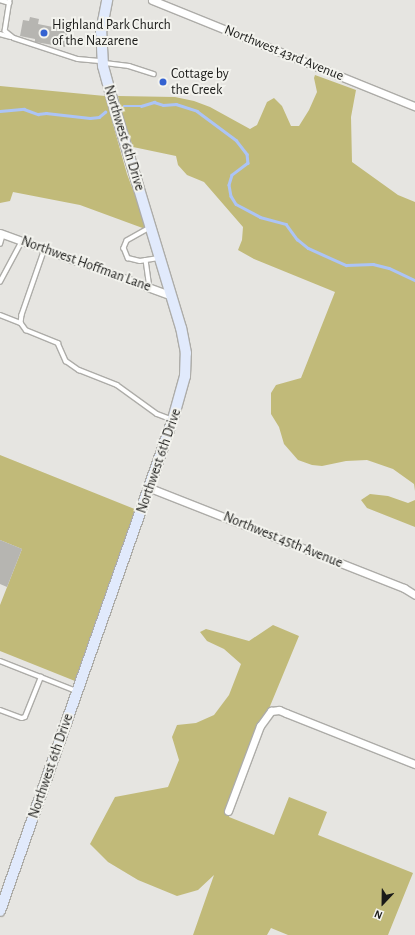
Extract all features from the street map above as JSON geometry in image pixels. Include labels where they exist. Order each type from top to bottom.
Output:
[{"type":"main road","name":"Northwest 6th Drive","points":[[0,911],[174,419],[185,376],[186,363],[184,341],[152,227],[114,106],[103,62],[101,32],[107,0]]},
{"type":"street","name":"Northwest 43rd Avenue","points":[[152,0],[415,106]]},
{"type":"street","name":"Northwest Hoffman Lane","points":[[2,233],[172,296]]},
{"type":"street","name":"Northwest 45th Avenue","points":[[150,488],[404,588],[415,595]]},
{"type":"street","points":[[228,811],[263,719],[271,711],[279,710],[414,761]]},
{"type":"lane","points":[[0,0],[10,2],[5,31],[14,38]]},
{"type":"lane","points":[[0,34],[78,59],[130,66],[154,74]]},
{"type":"lane","points":[[152,227],[127,241],[124,248],[128,258],[140,261],[161,258]]},
{"type":"lane","points":[[0,244],[2,233]]},
{"type":"lane","points":[[0,282],[22,241]]},
{"type":"lane","points":[[21,323],[22,315],[45,249]]},
{"type":"lane","points":[[146,260],[150,287]]},
{"type":"lane","points":[[0,315],[21,323],[26,330],[58,343],[66,361],[79,370],[117,385],[157,414],[174,419]]},
{"type":"lane","points":[[0,661],[77,692]]},
{"type":"lane","points":[[0,710],[22,718],[25,717],[41,677]]},
{"type":"shaded area","points":[[315,75],[356,90],[351,117],[352,162],[398,195],[415,202],[415,491],[414,484],[393,469],[367,460],[346,461],[322,466],[312,465],[298,460],[284,444],[279,427],[271,414],[271,393],[276,385],[301,378],[335,292],[254,259],[238,250],[242,240],[243,227],[204,182],[187,175],[178,165],[176,156],[133,147],[118,96],[175,97],[194,101],[210,107],[250,129],[257,125],[267,102],[274,98],[282,106],[291,126],[299,126],[309,110],[317,92],[314,78]]},
{"type":"shaded area","points":[[0,86],[105,96],[127,174],[148,230],[80,205],[13,192],[10,201],[0,203]]},
{"type":"shaded area","points":[[0,455],[137,510],[75,681],[0,651],[0,605],[22,549],[0,540]]},
{"type":"shaded area","points":[[370,494],[388,496],[408,503],[415,500],[415,527],[367,508],[361,500]]},
{"type":"shaded area","points":[[273,625],[299,636],[261,728],[229,817],[274,835],[289,797],[327,812],[318,835],[413,873],[388,935],[288,935],[271,928],[267,935],[193,935],[214,875],[198,890],[177,896],[138,880],[108,862],[90,844],[115,797],[168,787],[179,760],[172,737],[177,725],[196,723],[214,715],[229,695],[241,664],[224,649],[207,641],[200,632],[206,629],[249,641]]},
{"type":"building","name":"Highland Park Church of the Nazarene","points":[[30,17],[39,19],[38,24],[68,30],[65,47],[35,42],[35,39],[20,36],[23,20],[29,21]]},
{"type":"building","points":[[0,540],[22,549],[7,587],[0,584]]},
{"type":"waterway","points":[[124,106],[141,106],[154,102],[163,105],[176,104],[197,111],[236,140],[247,154],[248,163],[232,175],[229,185],[231,196],[236,204],[260,217],[286,224],[297,239],[308,248],[346,265],[373,264],[389,268],[415,280]]},
{"type":"waterway","points":[[0,111],[24,109],[38,114],[46,113],[90,118],[99,117],[105,112]]},
{"type":"place","name":"Highland Park Church of the Nazarene","points":[[44,33]]},
{"type":"place","name":"Cottage by the Creek","points":[[163,82]]}]
